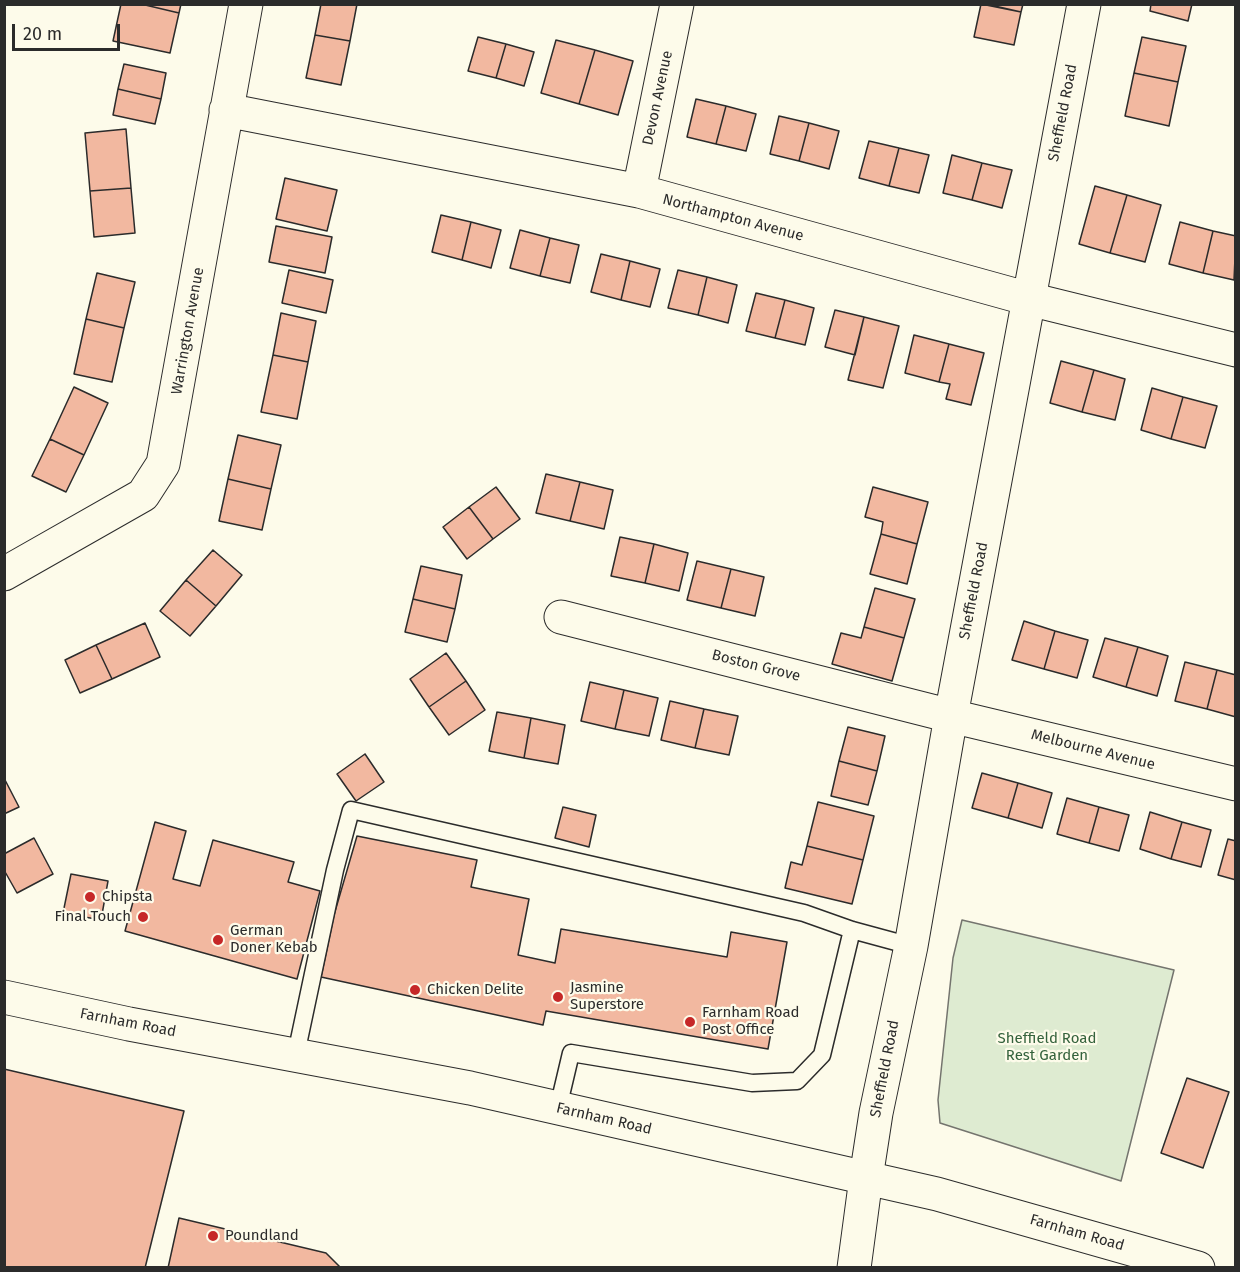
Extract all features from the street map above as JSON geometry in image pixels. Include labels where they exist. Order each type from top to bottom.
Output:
[{"type":"street","name":"Warrington Avenue","points":[[4,574],[143,495],[164,464],[246,4]]},
{"type":"street","name":"Devon Avenue","points":[[639,191],[677,4]]},
{"type":"street","name":"Sheffield Road","points":[[854,1268],[876,1113],[911,946],[951,716],[1083,4]]},
{"type":"street","name":"Northampton Avenue","points":[[226,110],[639,191],[1029,299],[1236,350]]},
{"type":"street","name":"Boston Grove","points":[[561,617],[951,716]]},
{"type":"street","name":"Melbourne Avenue","points":[[951,716],[1236,784]]},
{"type":"street","name":"Farnham Road","points":[[4,997],[129,1024],[470,1088],[956,1198],[1198,1268]]},
{"type":"lane","points":[[296,1054],[335,870],[351,810],[804,913],[852,930],[911,946]]},
{"type":"lane","points":[[558,1108],[571,1053],[752,1083],[797,1081],[822,1055],[852,930]]},
{"type":"green space","name":"Sheffield Road Rest Garden","points":[[962,920],[1174,970],[1121,1181],[940,1123],[938,1100],[953,958]]},
{"type":"building","points":[[121,4],[141,4],[179,13],[170,53],[113,41]]},
{"type":"building","points":[[141,4],[181,4],[179,13]]},
{"type":"building","points":[[321,4],[357,4],[350,41],[315,35]]},
{"type":"building","points":[[981,4],[1021,12],[1014,45],[974,37]]},
{"type":"building","points":[[986,4],[1023,4],[1021,12]]},
{"type":"building","points":[[1151,4],[1192,4],[1188,21],[1150,11]]},
{"type":"building","points":[[315,35],[350,41],[341,85],[306,78]]},
{"type":"building","points":[[478,37],[506,44],[496,78],[468,71]]},
{"type":"building","points":[[1142,37],[1186,46],[1178,82],[1134,73]]},
{"type":"building","points":[[556,40],[595,50],[579,104],[541,93]]},
{"type":"building","points":[[506,44],[534,52],[524,86],[496,78]]},
{"type":"building","points":[[595,50],[633,61],[618,115],[579,104]]},
{"type":"building","points":[[124,64],[166,73],[161,99],[118,89]]},
{"type":"building","points":[[1134,73],[1178,82],[1169,126],[1125,116]]},
{"type":"building","points":[[118,89],[161,99],[155,124],[113,115]]},
{"type":"building","points":[[696,99],[726,106],[716,144],[687,137]]},
{"type":"building","points":[[726,106],[756,114],[746,151],[716,144]]},
{"type":"building","points":[[779,116],[809,123],[799,161],[770,154]]},
{"type":"building","points":[[809,123],[839,131],[829,169],[799,161]]},
{"type":"building","points":[[126,129],[131,188],[90,191],[85,133]]},
{"type":"building","points":[[869,141],[899,148],[889,186],[859,178]]},
{"type":"building","points":[[899,148],[929,155],[919,193],[889,186]]},
{"type":"building","points":[[952,155],[982,163],[972,200],[943,193]]},
{"type":"building","points":[[982,163],[1012,170],[1002,208],[972,200]]},
{"type":"building","points":[[285,178],[337,190],[327,231],[276,219]]},
{"type":"building","points":[[1095,186],[1127,195],[1110,253],[1079,244]]},
{"type":"building","points":[[131,188],[135,233],[94,237],[90,191]]},
{"type":"building","points":[[1127,195],[1161,205],[1145,262],[1110,253]]},
{"type":"building","points":[[441,215],[471,222],[462,260],[432,252]]},
{"type":"building","points":[[471,222],[501,230],[491,268],[462,260]]},
{"type":"building","points":[[1180,222],[1213,231],[1203,273],[1169,264]]},
{"type":"building","points":[[276,226],[332,237],[325,273],[269,262]]},
{"type":"building","points":[[520,230],[550,238],[540,276],[510,268]]},
{"type":"building","points":[[1213,231],[1236,236],[1234,280],[1203,273]]},
{"type":"building","points":[[550,238],[579,245],[570,283],[540,276]]},
{"type":"building","points":[[601,254],[630,261],[621,300],[591,292]]},
{"type":"building","points":[[630,261],[660,269],[650,307],[621,300]]},
{"type":"building","points":[[289,270],[333,280],[326,313],[282,303]]},
{"type":"building","points":[[678,270],[707,277],[698,315],[668,308]]},
{"type":"building","points":[[97,273],[135,282],[124,328],[86,319]]},
{"type":"building","points":[[707,277],[737,285],[728,323],[698,315]]},
{"type":"building","points":[[756,293],[785,300],[775,338],[746,331]]},
{"type":"building","points":[[785,300],[814,308],[805,345],[775,338]]},
{"type":"building","points":[[835,310],[864,317],[855,355],[825,347]]},
{"type":"building","points":[[281,313],[316,321],[308,362],[273,355]]},
{"type":"building","points":[[864,317],[899,326],[883,388],[848,380]]},
{"type":"building","points":[[86,319],[124,328],[112,382],[74,374]]},
{"type":"building","points":[[914,335],[949,344],[939,382],[905,373]]},
{"type":"building","points":[[949,344],[984,353],[971,405],[946,399],[950,384],[939,382]]},
{"type":"building","points":[[273,355],[308,362],[297,419],[261,412]]},
{"type":"building","points":[[1061,361],[1094,370],[1082,412],[1050,403]]},
{"type":"building","points":[[1094,370],[1125,379],[1115,420],[1082,412]]},
{"type":"building","points":[[74,387],[108,403],[84,455],[50,439]]},
{"type":"building","points":[[1152,388],[1183,397],[1171,439],[1141,430]]},
{"type":"building","points":[[1183,397],[1217,406],[1205,448],[1171,439]]},
{"type":"building","points":[[238,435],[281,445],[271,489],[228,479]]},
{"type":"building","points":[[50,439],[84,455],[66,492],[32,476]]},
{"type":"building","points":[[546,474],[580,482],[570,521],[536,513]]},
{"type":"building","points":[[228,479],[271,489],[262,530],[219,521]]},
{"type":"building","points":[[580,482],[613,490],[604,529],[570,521]]},
{"type":"building","points":[[496,487],[520,519],[493,539],[469,507]]},
{"type":"building","points":[[873,487],[928,502],[917,544],[881,534],[883,522],[865,517]]},
{"type":"building","points":[[469,507],[493,539],[467,559],[443,527]]},
{"type":"building","points":[[881,534],[917,544],[907,584],[870,574]]},
{"type":"building","points":[[620,537],[654,544],[645,583],[611,576]]},
{"type":"building","points":[[654,544],[688,553],[679,591],[645,583]]},
{"type":"building","points":[[213,550],[242,575],[216,606],[186,580]]},
{"type":"building","points":[[697,561],[731,569],[721,608],[687,600]]},
{"type":"building","points":[[421,566],[462,575],[455,609],[413,599]]},
{"type":"building","points":[[731,569],[764,577],[755,616],[721,608]]},
{"type":"building","points":[[186,580],[216,606],[190,636],[160,611]]},
{"type":"building","points":[[875,588],[915,599],[904,638],[864,627]]},
{"type":"building","points":[[413,599],[455,609],[447,642],[405,632]]},
{"type":"building","points":[[1024,621],[1055,631],[1044,669],[1012,660]]},
{"type":"building","points":[[145,623],[160,657],[112,679],[96,645]]},
{"type":"building","points":[[864,627],[904,638],[892,681],[832,664],[841,633],[861,638]]},
{"type":"building","points":[[1055,631],[1088,640],[1077,678],[1044,669]]},
{"type":"building","points":[[1105,638],[1138,647],[1126,687],[1093,677]]},
{"type":"building","points":[[96,645],[112,679],[80,693],[65,660]]},
{"type":"building","points":[[1138,647],[1168,656],[1157,696],[1126,687]]},
{"type":"building","points":[[446,653],[466,681],[429,707],[410,679]]},
{"type":"building","points":[[1185,662],[1217,670],[1207,709],[1175,701]]},
{"type":"building","points":[[1217,670],[1236,675],[1236,717],[1207,709]]},
{"type":"building","points":[[466,681],[485,710],[449,735],[429,707]]},
{"type":"building","points":[[590,682],[624,690],[615,729],[581,721]]},
{"type":"building","points":[[624,690],[658,698],[649,736],[615,729]]},
{"type":"building","points":[[670,701],[704,709],[695,748],[661,740]]},
{"type":"building","points":[[704,709],[738,716],[729,755],[695,748]]},
{"type":"building","points":[[497,712],[531,718],[524,758],[489,751]]},
{"type":"building","points":[[531,718],[565,725],[558,764],[524,758]]},
{"type":"building","points":[[848,727],[885,736],[877,771],[839,761]]},
{"type":"building","points":[[365,754],[384,782],[356,801],[337,774]]},
{"type":"building","points":[[839,761],[877,771],[868,805],[831,796]]},
{"type":"building","points":[[982,773],[1018,783],[1008,818],[972,808]]},
{"type":"building","points":[[4,778],[19,807],[4,814]]},
{"type":"building","points":[[1018,783],[1052,793],[1042,828],[1008,818]]},
{"type":"building","points":[[1067,798],[1099,807],[1089,843],[1057,834]]},
{"type":"building","points":[[818,802],[874,816],[863,860],[807,846]]},
{"type":"building","points":[[563,807],[596,815],[589,847],[555,838]]},
{"type":"building","points":[[1099,807],[1129,815],[1119,851],[1089,843]]},
{"type":"building","points":[[1150,812],[1182,822],[1171,859],[1140,849]]},
{"type":"building","points":[[155,822],[186,831],[173,879],[200,886],[213,840],[294,862],[288,882],[320,891],[297,979],[125,931]]},
{"type":"building","points":[[1182,822],[1211,830],[1201,867],[1171,859]]},
{"type":"building","points":[[357,836],[477,860],[471,887],[529,899],[518,955],[555,963],[561,929],[727,957],[731,932],[787,942],[768,1049],[546,1011],[543,1025],[321,977],[334,915]]},
{"type":"building","points":[[34,838],[53,874],[17,893],[4,870],[4,854]]},
{"type":"building","points":[[1228,839],[1236,841],[1236,880],[1218,875]]},
{"type":"building","points":[[807,846],[863,860],[852,904],[785,888],[791,862],[802,865]]},
{"type":"building","points":[[71,874],[108,881],[101,920],[63,913]]},
{"type":"building","points":[[4,1069],[184,1111],[145,1268],[4,1268]]},
{"type":"building","points":[[1187,1078],[1229,1092],[1203,1168],[1161,1153]]},
{"type":"building","name":"Poundland","points":[[179,1218],[326,1253],[341,1268],[168,1268]]},
{"type":"place","name":"Chipsta","points":[[90,897]]},
{"type":"place","name":"Final Touch","points":[[143,917]]},
{"type":"place","name":"German Doner Kebab","points":[[218,940]]},
{"type":"place","name":"Chicken Delite","points":[[415,990]]},
{"type":"place","name":"Jasmine Superstore","points":[[558,997]]},
{"type":"place","name":"Farnham Road Post Office","points":[[690,1022]]},
{"type":"place","name":"Poundland","points":[[213,1236]]}]
